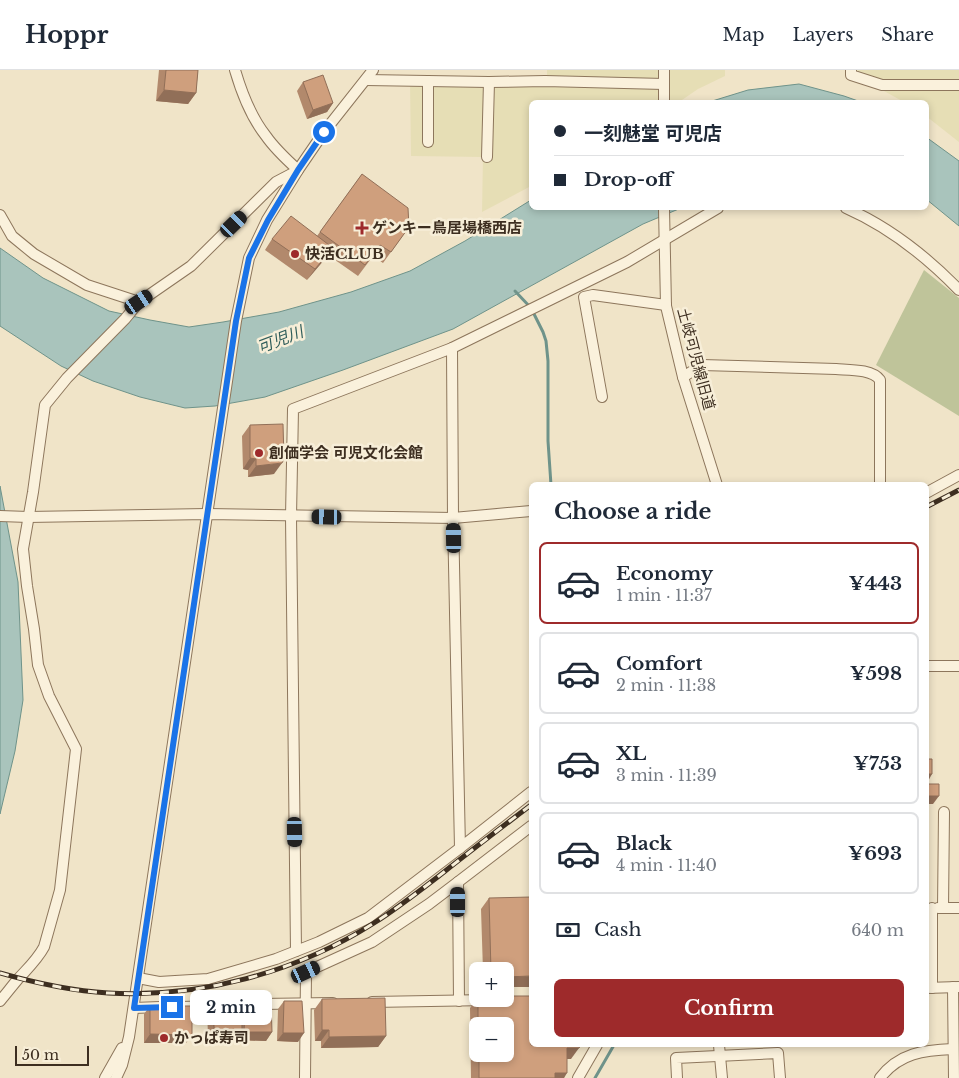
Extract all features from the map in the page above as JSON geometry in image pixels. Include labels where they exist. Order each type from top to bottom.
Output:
[{"type":"street","points":[[235,70],[251,114],[266,137],[298,170]]},
{"type":"street","points":[[116,1078],[122,1065],[134,1008],[236,321],[249,258],[268,220],[298,170],[324,132],[373,70]]},
{"type":"street","points":[[366,80],[545,81],[664,94],[664,70]]},
{"type":"street","points":[[850,70],[850,75],[882,85],[959,85]]},
{"type":"street","points":[[428,81],[428,142]]},
{"type":"street","points":[[487,157],[489,82]]},
{"type":"street","points":[[0,1001],[32,965],[44,947],[60,890],[76,749],[48,696],[38,666],[23,549],[45,405],[67,378],[139,302],[191,266],[276,182],[298,170]]},
{"type":"street","name":"土岐可児線旧道","points":[[664,210],[666,305],[683,377],[715,482]]},
{"type":"street","points":[[296,951],[291,516],[293,409],[452,348],[627,262],[715,210]]},
{"type":"street","points":[[850,210],[899,237],[940,270],[959,290]]},
{"type":"street","points":[[0,215],[12,236],[34,254],[87,285],[139,302]]},
{"type":"street","points":[[602,397],[584,297],[593,294],[666,305]]},
{"type":"street","points":[[452,348],[453,518],[460,848]]},
{"type":"street","points":[[683,377],[702,365],[857,370],[877,376],[880,380],[880,482]]},
{"type":"street","points":[[929,491],[959,474]]},
{"type":"street","points":[[0,516],[207,514],[453,518],[529,511]]},
{"type":"street","points":[[929,666],[959,666]]},
{"type":"street","points":[[138,978],[159,982],[208,978],[276,959],[319,942],[368,918],[529,794]]},
{"type":"street","points":[[943,908],[944,812]]},
{"type":"street","points":[[305,1078],[306,972],[372,942],[429,904],[529,828]]},
{"type":"street","points":[[458,882],[459,1000]]},
{"type":"street","points":[[954,1078],[956,987],[929,988],[929,908],[959,908]]},
{"type":"street","points":[[363,1002],[469,1000]]},
{"type":"street","points":[[248,1005],[344,1002]]},
{"type":"street","points":[[134,1008],[229,1005]]},
{"type":"street","points":[[105,1078],[129,1037]]},
{"type":"street","points":[[578,1078],[596,1047]]},
{"type":"street","points":[[880,1078],[887,1069],[908,1056],[930,1050],[954,1049]]},
{"type":"street","points":[[720,1050],[722,1078]]},
{"type":"street","points":[[677,1078],[676,1058],[720,1050],[778,1053],[780,1078]]},
{"type":"shaded area","points":[[547,70],[725,70],[725,76],[698,89],[682,100],[529,100],[529,187],[482,212],[483,157],[411,156],[410,81],[547,82]]},
{"type":"shaded area","points":[[856,70],[959,70],[959,142],[929,118],[929,100],[900,100],[884,91],[880,79],[856,72]]},
{"type":"green space","points":[[924,270],[959,298],[959,416],[876,365]]},
{"type":"water","points":[[799,84],[855,100],[716,100],[748,90]]},
{"type":"water","points":[[929,139],[959,161],[959,226],[929,201]]},
{"type":"water","name":"可児川","points":[[529,201],[529,210],[676,210],[643,224],[453,329],[265,397],[215,406],[185,408],[140,397],[93,381],[61,366],[0,326],[0,248],[43,278],[109,311],[189,327],[279,312],[351,292],[410,271],[465,241]]},
{"type":"water","points":[[0,486],[18,582],[23,700],[15,751],[0,814]]},
{"type":"building","points":[[166,70],[198,70],[196,93],[164,90]]},
{"type":"building","points":[[323,75],[333,103],[313,110],[303,82]]},
{"type":"building","name":"ゲンキー鳥居場橋西店","points":[[362,174],[408,208],[409,227],[391,252],[380,245],[365,265],[320,232]]},
{"type":"building","points":[[291,216],[333,248],[315,269],[272,239]]},
{"type":"building","points":[[283,424],[284,459],[282,463],[256,466],[256,459],[250,458],[250,425]]},
{"type":"building","points":[[929,759],[932,759],[932,774],[929,774]]},
{"type":"building","points":[[929,784],[939,784],[939,796],[929,796]]},
{"type":"building","points":[[529,897],[529,976],[514,977],[514,962],[491,962],[489,898]]},
{"type":"building","points":[[514,996],[529,996],[529,1047],[580,1047],[567,1048],[567,1073],[555,1073],[555,1078],[479,1078],[479,1062],[514,1062],[514,1017],[478,1017],[478,1007],[514,1007]]},
{"type":"building","points":[[385,998],[386,1036],[329,1037],[329,1030],[322,1030],[322,999]]},
{"type":"building","points":[[242,1001],[242,1033],[215,1033],[213,1002]]},
{"type":"building","points":[[271,1001],[272,1032],[244,1032],[245,1002]]},
{"type":"building","points":[[284,1001],[302,1001],[304,1033],[283,1033]]},
{"type":"building","points":[[150,1006],[192,1006],[192,1035],[150,1034]]},
{"type":"waterway","points":[[515,291],[531,308],[546,341],[551,482]]},
{"type":"waterway","points":[[595,1078],[613,1047]]},
{"type":"railway","points":[[929,505],[959,490]]},
{"type":"railway","points":[[0,973],[40,983],[108,993],[178,991],[246,979],[312,956],[344,941],[374,923],[419,892],[529,807]]},
{"type":"place","name":"ゲンキー鳥居場橋西店","points":[[362,228]]},
{"type":"place","name":"快活CLUB","points":[[295,254]]},
{"type":"place","name":"創価学会 可児文化会館","points":[[259,453]]},
{"type":"place","name":"かっぱ寿司","points":[[164,1038]]},
{"type":"route","points":[[172,1007],[134,1008],[236,321],[249,258],[268,220],[298,170],[324,132]]}]
